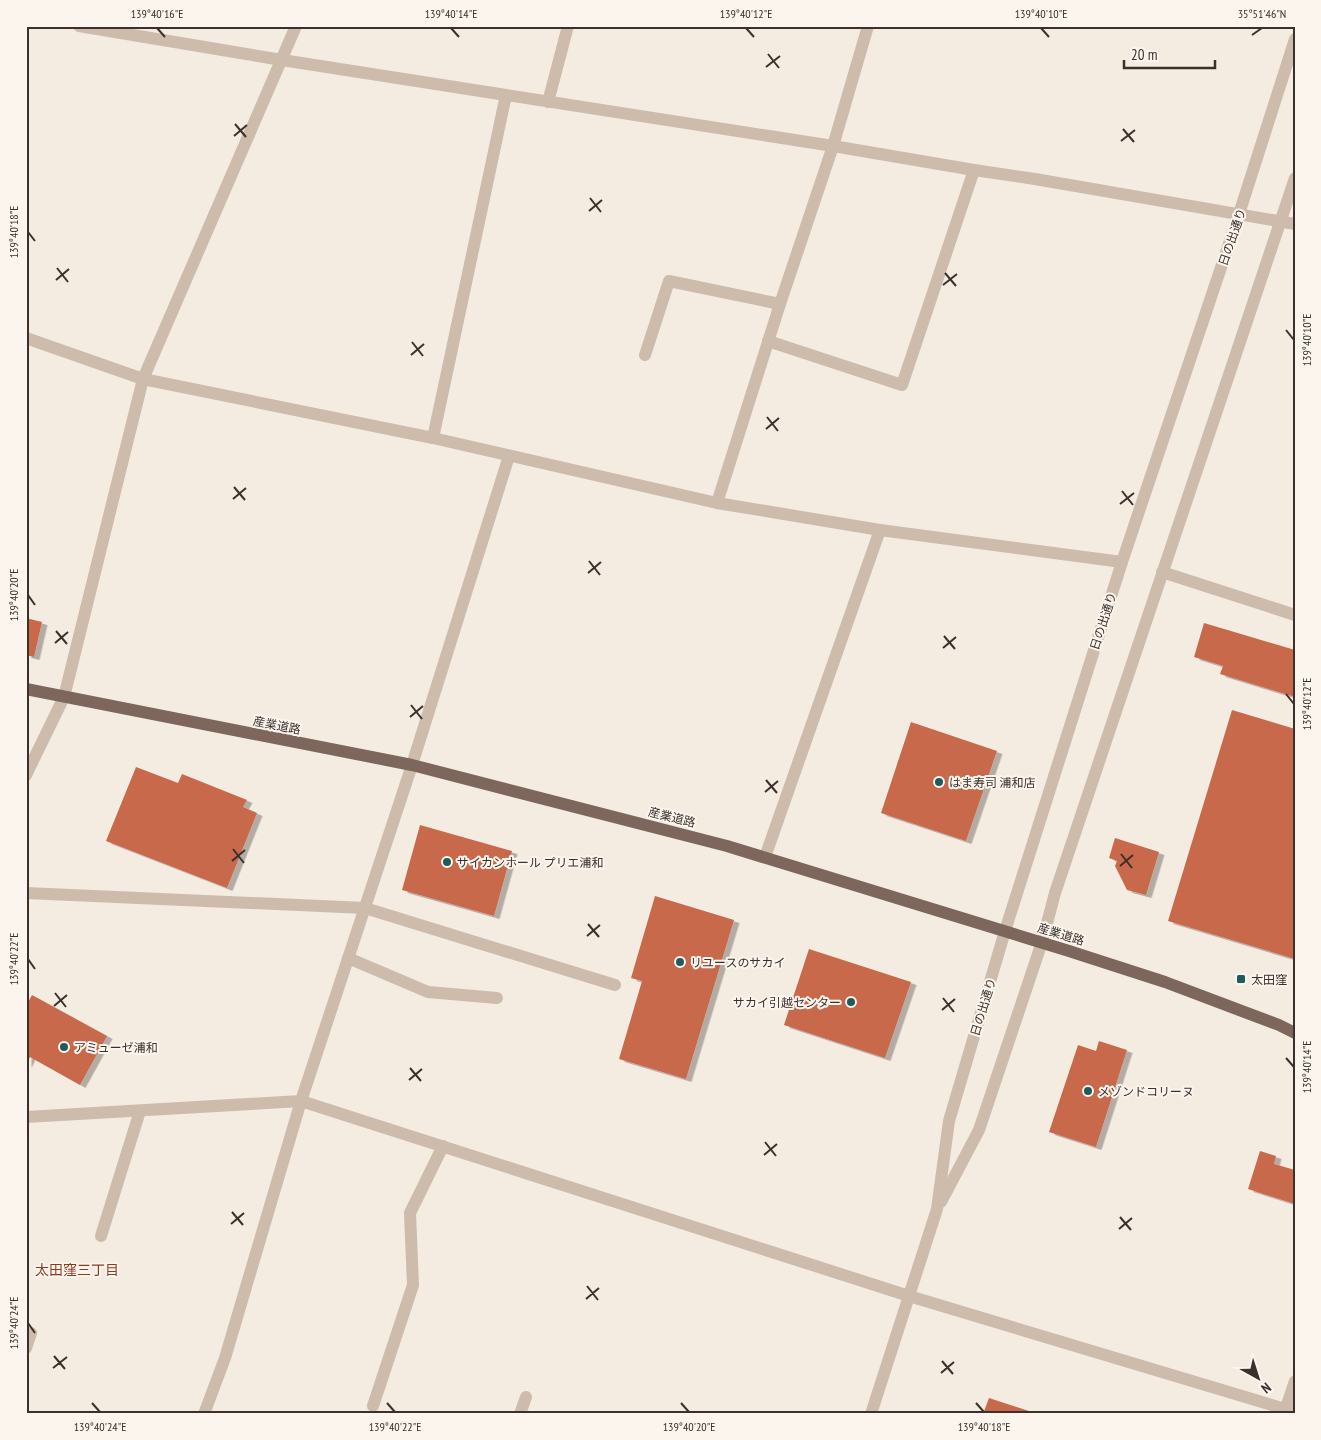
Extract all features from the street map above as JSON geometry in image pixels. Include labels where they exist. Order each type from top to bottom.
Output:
[{"type":"main road","name":"産業道路","points":[[26,689],[412,765],[727,846],[1042,942],[1165,982],[1279,1025],[1295,1034]]},
{"type":"street","points":[[79,26],[282,60],[833,146],[1295,224]]},
{"type":"street","points":[[26,775],[64,697],[143,379],[296,26]]},
{"type":"street","points":[[548,102],[568,26]]},
{"type":"street","points":[[717,503],[780,304],[833,146],[868,26]]},
{"type":"street","name":"日の出通り","points":[[871,1414],[937,1209],[949,1121],[1005,931],[1122,562],[1239,214],[1295,39]]},
{"type":"street","points":[[434,438],[506,95]]},
{"type":"street","points":[[768,341],[902,385],[974,170]]},
{"type":"street","name":"日の出通り","points":[[937,1209],[980,1130],[1042,942],[1055,893],[1295,178]]},
{"type":"street","points":[[645,355],[669,281],[780,304]]},
{"type":"street","points":[[26,338],[143,379],[434,438],[717,503],[880,530],[1122,562]]},
{"type":"street","points":[[204,1414],[225,1358],[301,1101],[412,765],[509,456]]},
{"type":"street","points":[[765,857],[880,530]]},
{"type":"street","points":[[1162,572],[1295,615]]},
{"type":"street","points":[[26,893],[365,908],[615,985]]},
{"type":"street","points":[[348,958],[428,992],[497,998]]},
{"type":"street","points":[[26,1117],[301,1101],[909,1296],[1288,1412],[1295,1381]]},
{"type":"street","points":[[101,1236],[140,1110]]},
{"type":"street","points":[[372,1406],[413,1285],[410,1213],[443,1146]]},
{"type":"street","points":[[26,1348],[31,1333]]},
{"type":"street","points":[[520,1414],[526,1397]]},
{"type":"building","points":[[26,618],[42,622],[34,657],[26,655]]},
{"type":"building","points":[[1204,623],[1295,650],[1295,697],[1220,674],[1223,666],[1194,657]]},
{"type":"building","points":[[1232,710],[1295,729],[1295,959],[1168,921]]},
{"type":"building","points":[[911,722],[997,751],[966,841],[881,813]]},
{"type":"building","points":[[136,767],[178,783],[182,774],[247,800],[243,807],[257,813],[227,888],[106,841]]},
{"type":"building","points":[[420,825],[512,851],[494,916],[402,890]]},
{"type":"building","points":[[1115,838],[1159,852],[1146,895],[1127,890],[1115,866],[1117,861],[1109,858]]},
{"type":"building","points":[[655,896],[734,920],[686,1079],[619,1059],[642,981],[631,978]]},
{"type":"building","points":[[809,949],[911,982],[885,1058],[784,1025]]},
{"type":"building","name":"アミューゼ浦和","points":[[32,995],[107,1036],[80,1085],[30,1057],[26,1065],[26,1006]]},
{"type":"building","name":"メゾンドコリーヌ","points":[[1099,1041],[1127,1050],[1096,1147],[1049,1132],[1078,1045],[1096,1051]]},
{"type":"building","points":[[1260,1151],[1276,1156],[1274,1164],[1295,1170],[1295,1204],[1248,1189]]},
{"type":"building","points":[[989,1398],[1035,1413],[1035,1414],[983,1414]]},
{"type":"place","name":"はま寿司 浦和店","points":[[939,782]]},
{"type":"place","name":"サイカンホール プリエ浦和","points":[[447,862]]},
{"type":"place","name":"リユースのサカイ","points":[[680,962]]},
{"type":"place","name":"太田窪","points":[[1241,979]]},
{"type":"place","name":"サカイ引越センター","points":[[851,1002]]},
{"type":"place","name":"アミューゼ浦和","points":[[64,1047]]},
{"type":"place","name":"メゾンドコリーヌ","points":[[1088,1091]]},
{"type":"district","name":"太田窪三丁目","points":[[77,1270]]}]
